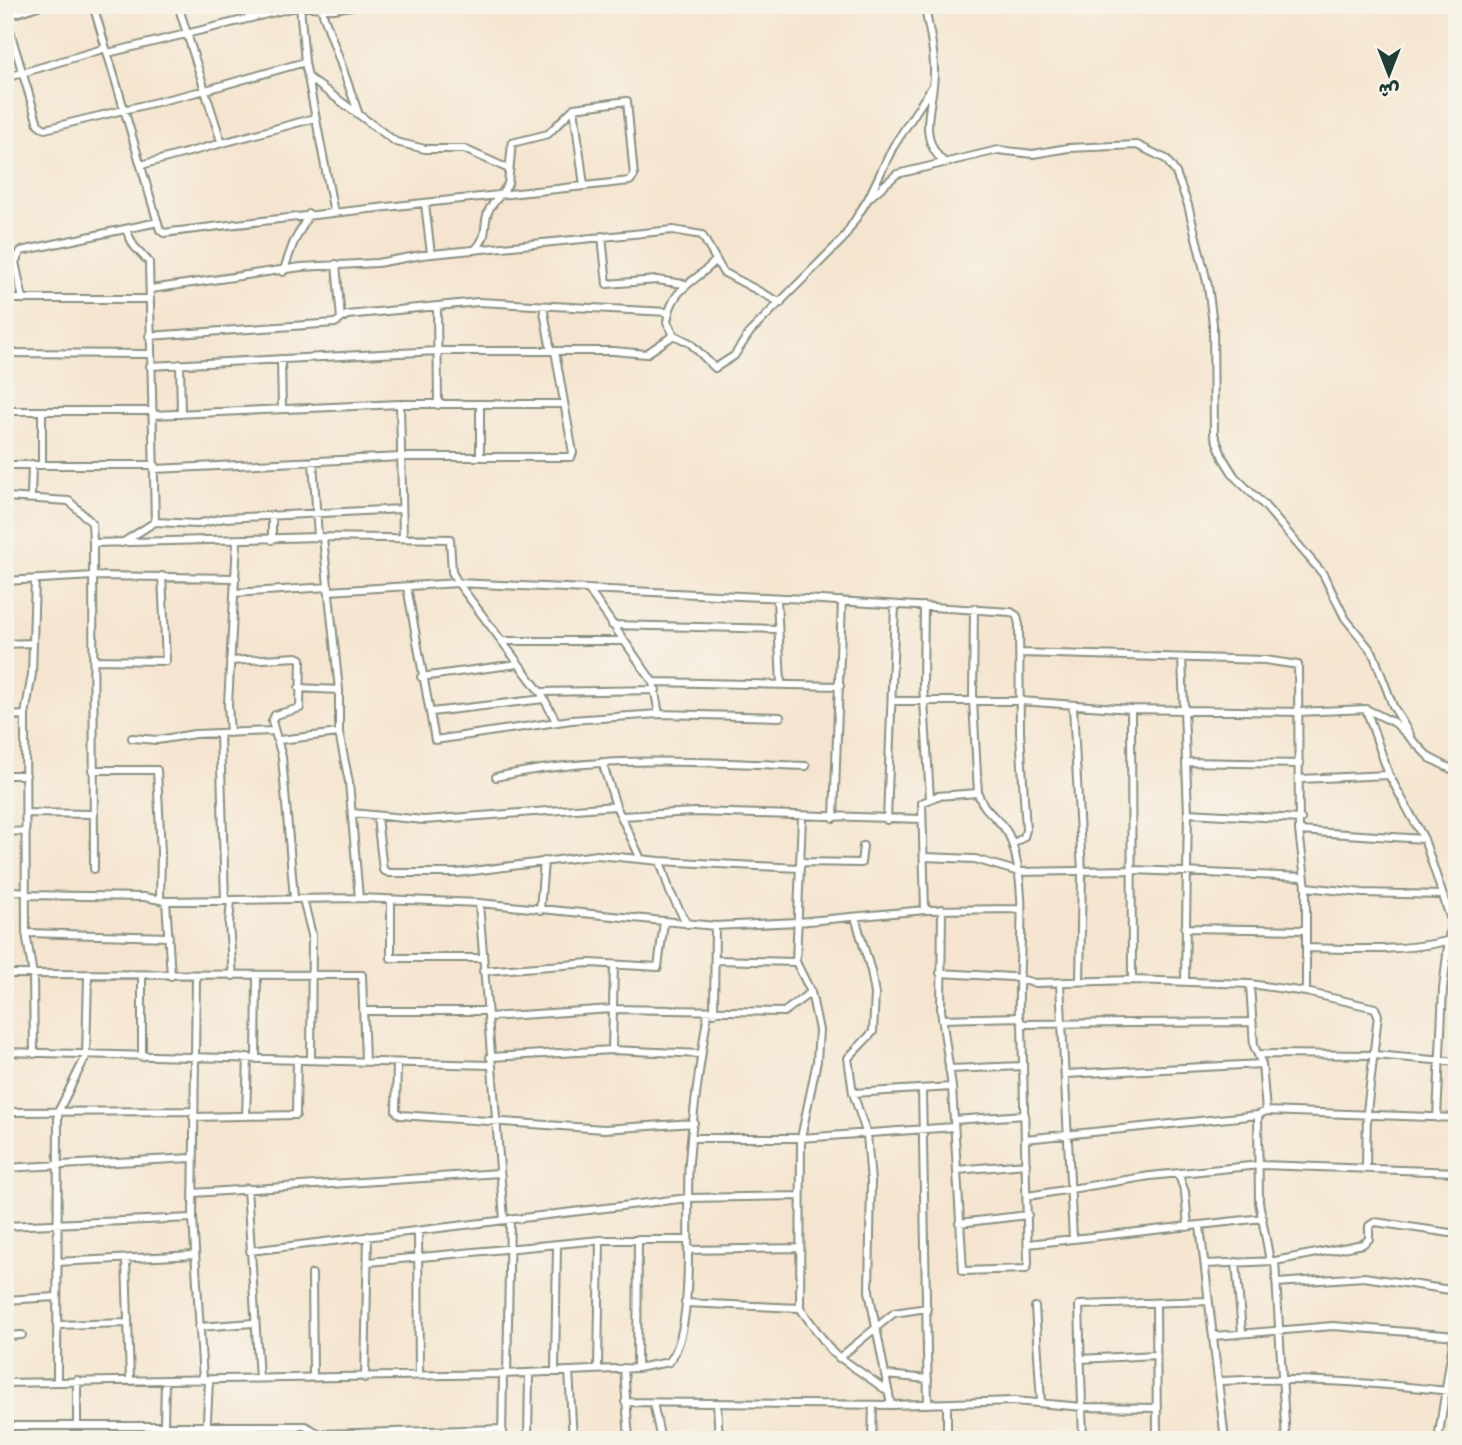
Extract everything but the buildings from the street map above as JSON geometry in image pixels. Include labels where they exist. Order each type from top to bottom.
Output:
[{"type":"street","points":[[41,5],[5,16],[38,124],[45,129],[206,90],[305,62]]},
{"type":"street","points":[[93,5],[158,222],[164,233],[309,214],[500,196],[633,179],[627,104],[624,100],[575,108],[548,134],[512,143],[508,184],[500,196],[488,212],[485,239],[475,250]]},
{"type":"street","points":[[178,5],[221,141]]},
{"type":"street","points":[[5,78],[107,50],[300,6],[321,8],[356,5]]},
{"type":"street","points":[[924,5],[931,34],[932,87],[927,130],[930,145],[945,163]]},
{"type":"street","points":[[300,6],[305,62],[334,213]]},
{"type":"street","points":[[321,8],[358,112]]},
{"type":"street","points":[[309,78],[396,142],[419,149],[464,149],[509,169]]},
{"type":"street","points":[[684,284],[668,312],[667,322],[674,335],[690,343],[712,366],[718,367],[734,356],[750,332],[843,239],[868,199],[893,147],[932,87]]},
{"type":"street","points":[[575,108],[584,186]]},
{"type":"street","points":[[141,164],[315,118]]},
{"type":"street","points":[[868,199],[897,174],[998,150],[1033,154],[1108,145],[1137,145],[1166,159],[1176,173],[1188,205],[1208,286],[1213,324],[1214,434],[1223,458],[1235,477],[1265,506],[1323,575],[1345,618],[1373,653],[1393,706],[1410,736]]},
{"type":"street","points":[[425,204],[431,254]]},
{"type":"street","points":[[283,272],[293,244],[309,214]]},
{"type":"street","points":[[23,299],[15,262],[21,251],[158,222]]},
{"type":"street","points":[[126,230],[134,246],[149,262],[149,354],[155,522]]},
{"type":"street","points":[[151,289],[336,264],[377,263],[431,254],[673,230],[700,234],[715,261],[726,274],[781,303]]},
{"type":"street","points":[[602,236],[607,284],[657,280],[684,284],[698,278],[715,261]]},
{"type":"street","points":[[336,264],[341,319]]},
{"type":"street","points":[[5,299],[150,299]]},
{"type":"street","points":[[149,336],[335,323],[347,315],[478,302],[668,312]]},
{"type":"street","points":[[5,465],[155,467],[401,457],[571,457],[573,453],[543,306]]},
{"type":"street","points":[[437,307],[438,405]]},
{"type":"street","points":[[150,366],[438,351],[646,354],[674,335]]},
{"type":"street","points":[[5,353],[149,354]]},
{"type":"street","points":[[281,359],[282,409]]},
{"type":"street","points":[[180,364],[181,414]]},
{"type":"street","points":[[5,411],[181,414],[400,404],[563,404]]},
{"type":"street","points":[[400,404],[403,538]]},
{"type":"street","points":[[480,405],[480,457]]},
{"type":"street","points":[[42,411],[42,464]]},
{"type":"street","points":[[313,461],[316,513],[329,589],[339,690],[339,733],[352,813],[359,898]]},
{"type":"street","points":[[31,497],[32,464]]},
{"type":"street","points":[[5,497],[69,501],[92,523],[95,660],[92,770],[94,869]]},
{"type":"street","points":[[122,544],[155,522],[197,524],[224,518],[402,509]]},
{"type":"street","points":[[272,515],[272,540]]},
{"type":"street","points":[[93,544],[320,538],[452,540],[452,572],[458,583],[540,692],[556,722]]},
{"type":"street","points":[[230,733],[230,661],[237,542]]},
{"type":"street","points":[[5,581],[94,576],[236,578]]},
{"type":"street","points":[[95,660],[166,661],[162,576]]},
{"type":"street","points":[[34,1054],[33,975],[26,933],[25,715],[32,674],[35,580]]},
{"type":"street","points":[[234,593],[458,583],[1001,609],[1017,616],[1020,653],[1026,830],[1024,836],[1013,844]]},
{"type":"street","points":[[407,587],[421,677],[427,689],[434,737],[437,740],[556,722],[659,714],[780,717]]},
{"type":"street","points":[[588,589],[654,686],[659,714]]},
{"type":"street","points":[[777,598],[781,684]]},
{"type":"street","points":[[834,818],[842,601]]},
{"type":"street","points":[[887,820],[895,605]]},
{"type":"street","points":[[924,606],[924,701],[930,798]]},
{"type":"street","points":[[942,909],[942,1019],[952,1087],[964,1273],[1026,1269],[1028,1195],[1018,981],[1019,872],[1013,844],[1004,824],[983,806],[978,793],[973,700],[974,608]]},
{"type":"street","points":[[612,625],[778,629]]},
{"type":"street","points":[[501,641],[624,641]]},
{"type":"street","points":[[5,644],[33,643]]},
{"type":"street","points":[[1020,653],[1294,663],[1300,668],[1299,831],[1306,887],[1306,992]]},
{"type":"street","points":[[230,661],[300,657],[300,708],[275,715],[273,731],[279,740],[294,898]]},
{"type":"street","points":[[1181,658],[1188,813],[1185,981]]},
{"type":"street","points":[[421,677],[518,664]]},
{"type":"street","points":[[540,692],[654,686],[840,686]]},
{"type":"street","points":[[299,688],[339,690]]},
{"type":"street","points":[[431,712],[544,699]]},
{"type":"street","points":[[892,701],[1021,701],[1073,707],[1298,712],[1366,709],[1395,723],[1430,758],[1457,772]]},
{"type":"street","points":[[1073,707],[1082,872],[1080,981]]},
{"type":"street","points":[[1131,709],[1132,980]]},
{"type":"street","points":[[1366,709],[1390,775],[1424,839],[1442,895],[1454,919],[1447,941],[1437,1118]]},
{"type":"street","points":[[5,716],[25,715]]},
{"type":"street","points":[[132,738],[158,740],[195,734],[273,731]]},
{"type":"street","points":[[279,740],[339,733]]},
{"type":"street","points":[[220,735],[233,976]]},
{"type":"street","points":[[601,762],[616,806],[640,857]]},
{"type":"street","points":[[496,777],[533,768],[601,762],[806,766]]},
{"type":"street","points":[[1186,762],[1300,764]]},
{"type":"street","points":[[92,770],[157,769],[163,900],[171,976]]},
{"type":"street","points":[[5,775],[26,775]]},
{"type":"street","points":[[1300,779],[1390,775]]},
{"type":"street","points":[[925,910],[922,803],[930,798],[978,793]]},
{"type":"street","points":[[352,813],[424,820],[488,818],[616,806]]},
{"type":"street","points":[[621,816],[695,812],[922,819]]},
{"type":"street","points":[[26,813],[93,814]]},
{"type":"street","points":[[1188,813],[1301,819]]},
{"type":"street","points":[[377,817],[386,873],[457,873],[597,855],[660,861],[799,865],[861,863],[863,846]]},
{"type":"street","points":[[802,817],[796,962],[811,992],[819,1030],[817,1061],[801,1138],[800,1308],[839,1358],[889,1392]]},
{"type":"street","points":[[5,831],[26,832]]},
{"type":"street","points":[[1299,831],[1424,839]]},
{"type":"street","points":[[924,857],[975,859],[1019,872],[1133,870],[1303,877]]},
{"type":"street","points":[[540,910],[544,861]]},
{"type":"street","points":[[660,861],[670,892],[687,924]]},
{"type":"street","points":[[1306,887],[1363,893],[1442,895]]},
{"type":"street","points":[[5,890],[26,894],[163,900],[359,898],[479,903],[715,926],[855,918],[942,909],[1020,909]]},
{"type":"street","points":[[303,899],[312,935],[311,1059]]},
{"type":"street","points":[[391,900],[391,958],[482,958]]},
{"type":"street","points":[[479,903],[494,1119],[510,1250],[502,1440]]},
{"type":"street","points":[[855,918],[872,971],[875,994],[873,1032],[848,1058],[853,1093],[867,1135],[871,1182],[869,1291],[891,1405]]},
{"type":"street","points":[[483,971],[614,965],[660,967],[664,922]]},
{"type":"street","points":[[5,1383],[57,1380],[365,1378],[529,1373],[662,1365],[674,1356],[678,1348],[685,1303],[691,1138],[701,1054],[711,1013],[716,960],[715,926]]},
{"type":"street","points":[[1185,928],[1307,930]]},
{"type":"street","points":[[26,933],[169,937]]},
{"type":"street","points":[[1306,948],[1419,948],[1447,941]]},
{"type":"street","points":[[716,960],[796,962]]},
{"type":"street","points":[[612,1050],[614,965]]},
{"type":"street","points":[[940,973],[1060,983],[1132,980],[1250,984],[1306,992],[1375,1008],[1378,1015],[1367,1112],[1366,1167]]},
{"type":"street","points":[[5,974],[362,975],[365,1062]]},
{"type":"street","points":[[57,1380],[58,1112],[86,1056],[88,976]]},
{"type":"street","points":[[142,976],[142,1057]]},
{"type":"street","points":[[196,976],[193,1218],[199,1327],[206,1380],[206,1440]]},
{"type":"street","points":[[256,1058],[257,976]]},
{"type":"street","points":[[1060,983],[1073,1239]]},
{"type":"street","points":[[1250,984],[1254,1046],[1262,1064],[1266,1111]]},
{"type":"street","points":[[364,1011],[487,1014],[613,1009],[711,1013],[784,1012],[811,992]]},
{"type":"street","points":[[942,1019],[1252,1021]]},
{"type":"street","points":[[5,1052],[86,1056],[248,1057],[397,1064],[491,1061],[612,1050],[701,1054]]},
{"type":"street","points":[[1258,1054],[1374,1055],[1457,1062]]},
{"type":"street","points":[[246,1116],[248,1057]]},
{"type":"street","points":[[5,1112],[296,1115],[297,1059]]},
{"type":"street","points":[[397,1064],[397,1114],[604,1129],[694,1123]]},
{"type":"street","points":[[1066,1074],[1262,1064]]},
{"type":"street","points":[[949,1069],[1023,1066]]},
{"type":"street","points":[[853,1093],[952,1087]]},
{"type":"street","points":[[922,1089],[928,1404]]},
{"type":"street","points":[[1025,1139],[1168,1122],[1258,1115],[1266,1111],[1367,1112],[1457,1118]]},
{"type":"street","points":[[691,1138],[867,1135],[1025,1115]]},
{"type":"street","points":[[1258,1115],[1258,1191],[1276,1283],[1286,1440]]},
{"type":"street","points":[[5,1168],[192,1158]]},
{"type":"street","points":[[957,1170],[1026,1164]]},
{"type":"street","points":[[1028,1195],[1260,1164],[1457,1172]]},
{"type":"street","points":[[193,1192],[500,1173]]},
{"type":"street","points":[[1178,1173],[1185,1192],[1188,1227]]},
{"type":"street","points":[[247,1188],[258,1378]]},
{"type":"street","points":[[250,1251],[688,1198],[800,1196]]},
{"type":"street","points":[[960,1223],[1028,1215]]},
{"type":"street","points":[[5,1226],[193,1218]]},
{"type":"street","points":[[1028,1244],[1263,1218]]},
{"type":"street","points":[[1206,1264],[1273,1261],[1367,1243],[1369,1226],[1375,1222],[1457,1234]]},
{"type":"street","points":[[1200,1226],[1226,1440]]},
{"type":"street","points":[[418,1231],[419,1376]]},
{"type":"street","points":[[365,1378],[368,1236]]},
{"type":"street","points":[[637,1367],[638,1239]]},
{"type":"street","points":[[369,1262],[600,1240],[688,1240]]},
{"type":"street","points":[[598,1369],[600,1240]]},
{"type":"street","points":[[555,1371],[557,1245]]},
{"type":"street","points":[[688,1250],[799,1248]]},
{"type":"street","points":[[57,1262],[195,1255]]},
{"type":"street","points":[[127,1260],[130,1380]]},
{"type":"street","points":[[1236,1262],[1241,1332]]},
{"type":"street","points":[[312,1274],[313,1378]]},
{"type":"street","points":[[1276,1283],[1364,1277],[1457,1290]]},
{"type":"street","points":[[5,1300],[56,1297]]},
{"type":"street","points":[[1083,1440],[1079,1305],[1209,1301]]},
{"type":"street","points":[[685,1303],[800,1308]]},
{"type":"street","points":[[1156,1303],[1157,1440]]},
{"type":"street","points":[[1035,1307],[1041,1402]]},
{"type":"street","points":[[839,1358],[894,1312],[927,1308]]},
{"type":"street","points":[[1438,1440],[1457,1317]]},
{"type":"street","points":[[57,1325],[128,1323]]},
{"type":"street","points":[[199,1327],[253,1323]]},
{"type":"street","points":[[1214,1336],[1280,1328],[1363,1326],[1455,1336]]},
{"type":"street","points":[[5,1336],[22,1335]]},
{"type":"street","points":[[1080,1359],[1156,1355]]},
{"type":"street","points":[[624,1368],[629,1440]]},
{"type":"street","points":[[569,1371],[573,1440]]},
{"type":"street","points":[[528,1440],[529,1373]]},
{"type":"street","points":[[887,1375],[928,1379]]},
{"type":"street","points":[[1220,1381],[1283,1378],[1363,1381],[1457,1392]]},
{"type":"street","points":[[76,1425],[77,1380]]},
{"type":"street","points":[[164,1425],[165,1380]]},
{"type":"street","points":[[625,1402],[891,1405],[1041,1402],[1083,1407],[1158,1408]]},
{"type":"street","points":[[653,1403],[660,1440]]},
{"type":"street","points":[[717,1403],[719,1440]]},
{"type":"street","points":[[947,1404],[947,1440]]},
{"type":"street","points":[[872,1440],[873,1405]]},
{"type":"street","points":[[5,1426],[305,1426],[320,1434],[410,1436],[502,1429]]}]
